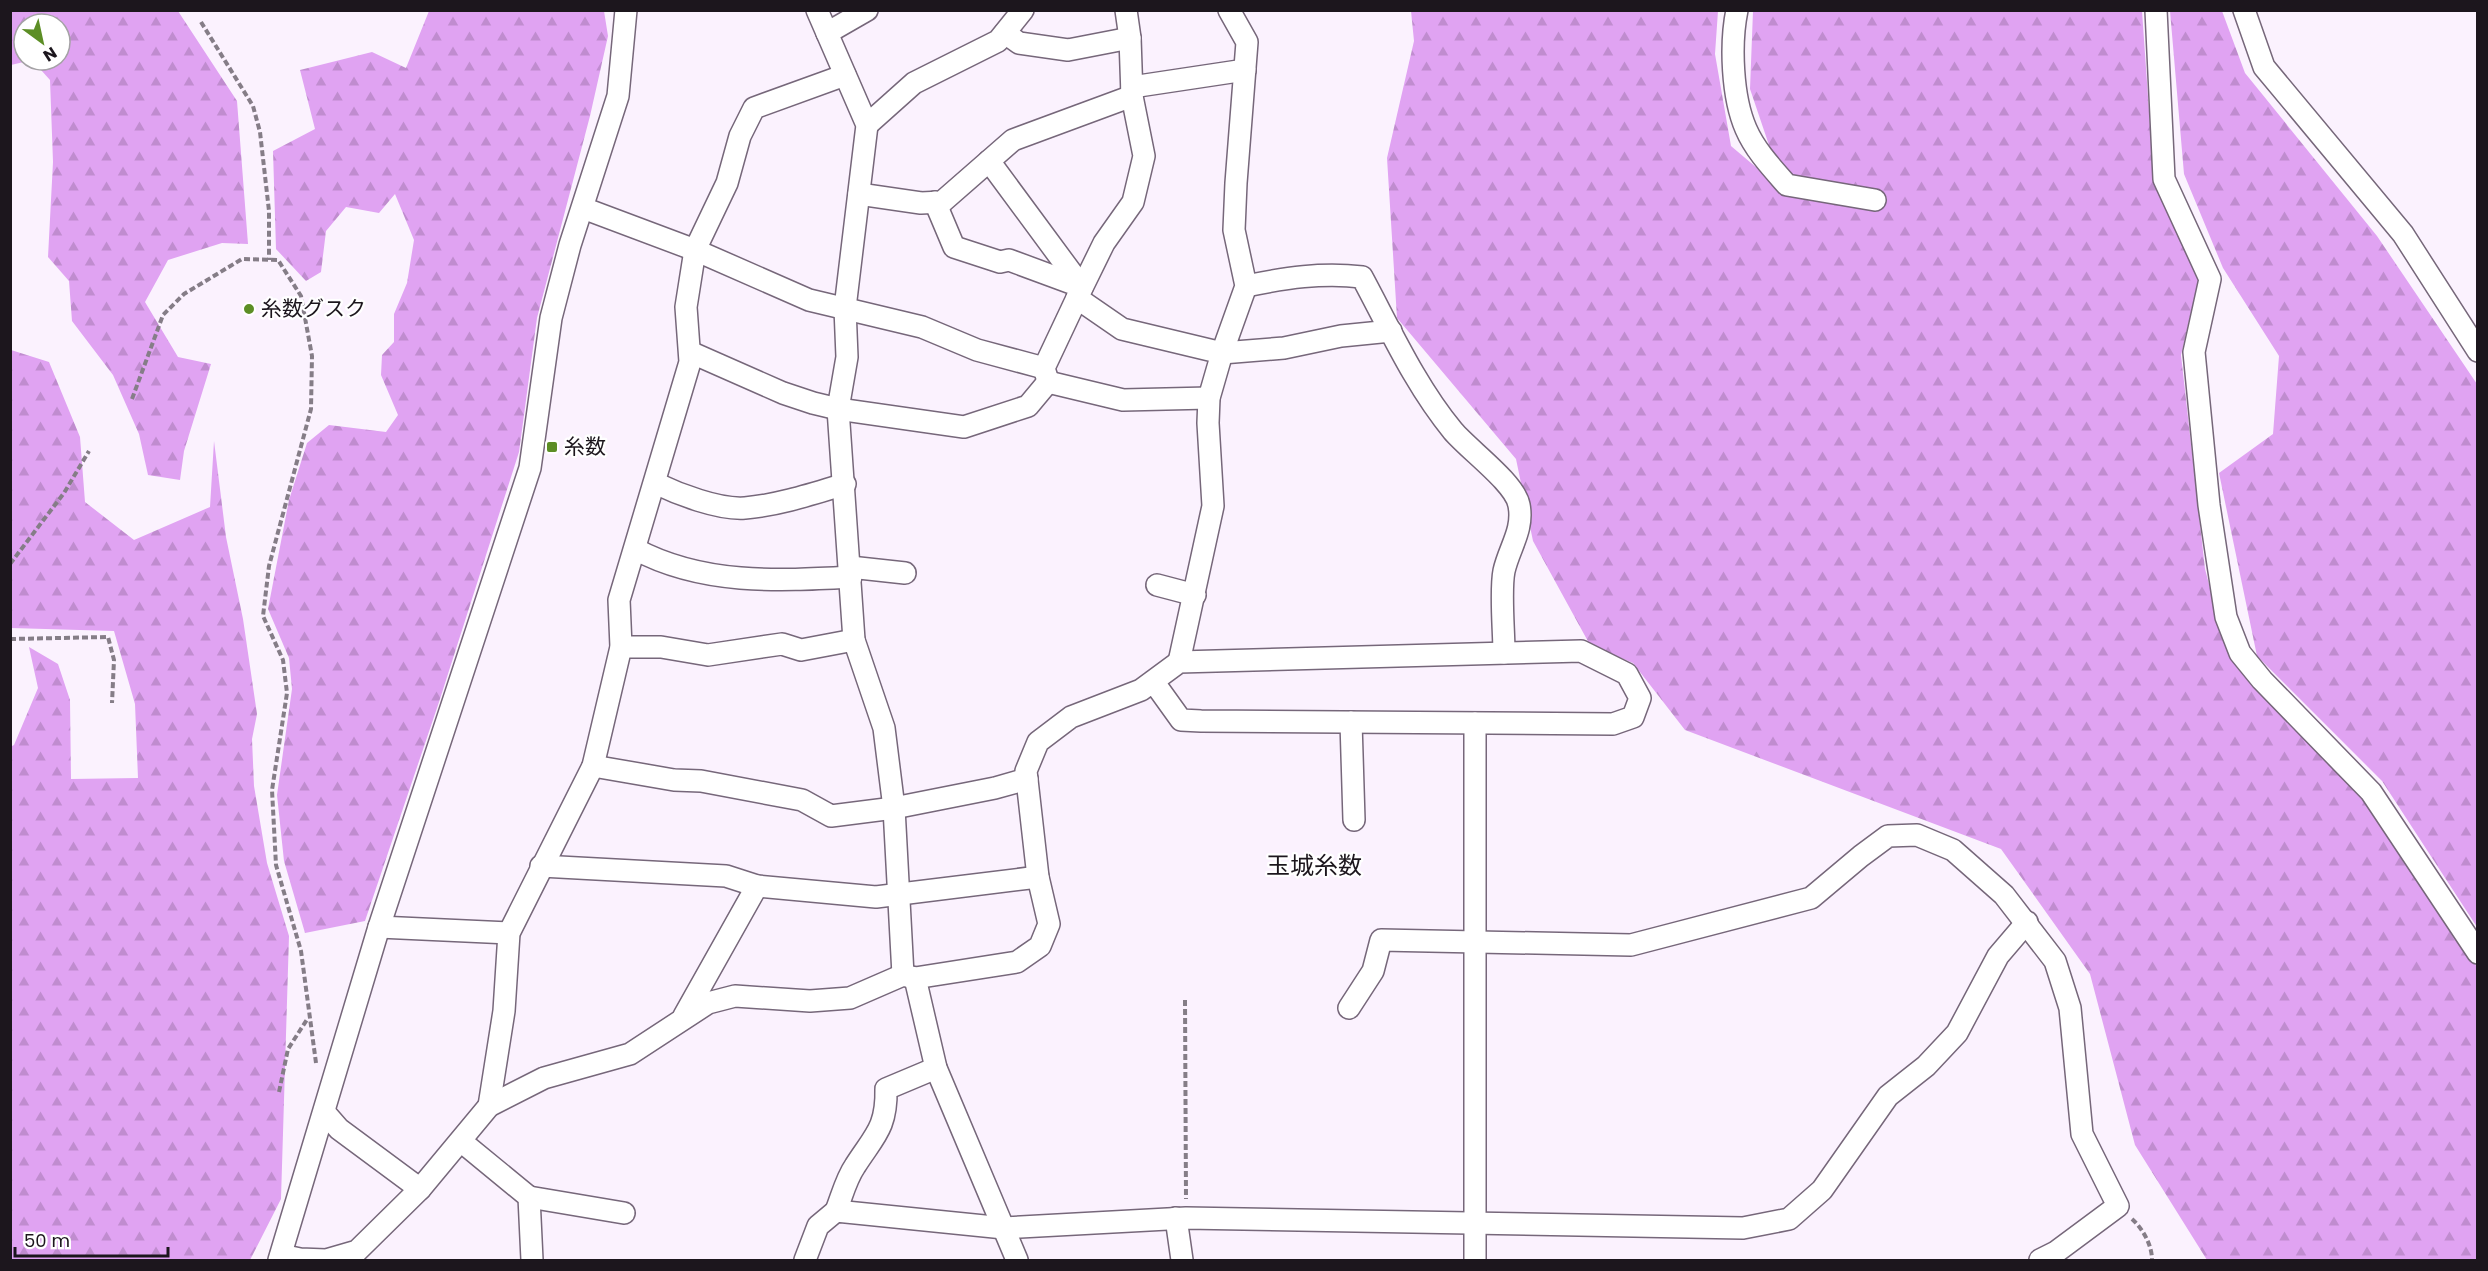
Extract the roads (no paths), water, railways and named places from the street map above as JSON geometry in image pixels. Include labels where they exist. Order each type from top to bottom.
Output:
[{"type":"street","points":[[626,10],[618,96],[570,245],[551,318],[530,468],[379,927],[280,1258],[326,1260],[357,1251],[420,1189],[462,1142],[489,1106],[544,1078],[630,1054],[708,1003],[735,996],[810,1001],[850,998],[909,976],[1017,962],[1040,946],[1049,924],[1038,877],[1026,771],[1038,742],[1071,717],[1141,690],[1153,681],[1179,662],[1581,651],[1627,674],[1640,698],[1633,717],[1613,724],[1181,720],[1153,681]]},
{"type":"street","points":[[818,10],[867,125],[845,308],[847,357],[838,410],[854,640],[884,728],[894,808],[898,896],[909,976],[936,1068],[1017,1260]]},
{"type":"street","points":[[827,33],[867,10]]},
{"type":"street","points":[[867,125],[915,83],[998,41],[1023,10]]},
{"type":"street","points":[[690,352],[783,393],[838,410],[964,427],[1028,406],[1046,375],[1080,292],[1104,243],[1133,202],[1144,156],[1132,92],[1131,38],[1126,10]]},
{"type":"street","points":[[1179,662],[1213,506],[1208,423],[1209,398],[1246,286],[1234,230],[1247,42],[1230,10]]},
{"type":"street","points":[[1737,10],[1734,27],[1737,95],[1746,129],[1764,158],[1787,185],[1875,200]]},
{"type":"street","points":[[2156,10],[2164,179],[2210,279],[2194,352],[2210,505],[2226,617],[2240,653],[2262,680],[2371,792],[2478,953]]},
{"type":"street","points":[[2244,10],[2264,67],[2403,234],[2478,351]]},
{"type":"street","points":[[1005,33],[1019,43],[1068,50],[1131,38]]},
{"type":"street","points":[[859,194],[921,203],[942,202],[1013,140],[1132,92],[1245,70]]},
{"type":"street","points":[[489,1106],[504,1011],[509,933],[593,766],[621,647],[619,600],[690,362],[686,307],[695,250],[727,183],[740,136],[754,108],[845,75]]},
{"type":"street","points":[[989,161],[1080,292],[1122,329],[1222,354],[1284,348],[1341,336],[1390,331]]},
{"type":"street","points":[[935,202],[954,247],[999,262],[1009,261],[1080,292]]},
{"type":"street","points":[[583,208],[695,250],[808,300],[922,327],[977,350],[1123,400],[1209,398]]},
{"type":"street","points":[[1246,286],[1287,278],[1337,274],[1362,277],[1419,383],[1453,431],[1508,483],[1519,503],[1520,524],[1504,572],[1504,653]]},
{"type":"street","points":[[655,483],[688,498],[742,508],[791,500],[844,484]]},
{"type":"street","points":[[635,549],[657,561],[697,573],[777,581],[850,572],[905,573]]},
{"type":"street","points":[[1157,585],[1195,595]]},
{"type":"street","points":[[621,647],[661,647],[708,655],[782,644],[801,650],[854,640]]},
{"type":"street","points":[[1351,722],[1354,820]]},
{"type":"street","points":[[1475,723],[1475,1260]]},
{"type":"street","points":[[593,766],[674,780],[701,781],[802,800],[831,816],[894,808],[1027,779]]},
{"type":"street","points":[[1349,1008],[1373,971],[1381,940],[1631,945],[1811,898],[1888,836],[1917,835],[1953,850],[2004,895],[2055,961],[2070,1008],[2082,1134],[2118,1206],[2056,1252],[2040,1260]]},
{"type":"street","points":[[541,866],[726,876],[757,886],[876,897],[1038,877]]},
{"type":"street","points":[[684,1017],[757,886]]},
{"type":"street","points":[[836,1211],[1004,1228],[1181,1218],[1743,1228],[1789,1219],[1822,1190],[1888,1096],[1926,1066],[1957,1033],[1998,956],[2027,922]]},
{"type":"street","points":[[379,927],[509,933]]},
{"type":"street","points":[[805,1260],[818,1226],[836,1211],[854,1168],[873,1142],[886,1109],[886,1089],[936,1068]]},
{"type":"street","points":[[325,1113],[339,1129],[420,1189]]},
{"type":"street","points":[[462,1142],[529,1197],[624,1213]]},
{"type":"street","points":[[529,1197],[532,1260]]},
{"type":"street","points":[[1181,1218],[1182,1260]]},
{"type":"place","name":"糸数グスク","points":[[249,309]]},
{"type":"place","name":"糸数","points":[[552,447]]},
{"type":"district","name":"玉城糸数","points":[[1314,866]]}]
